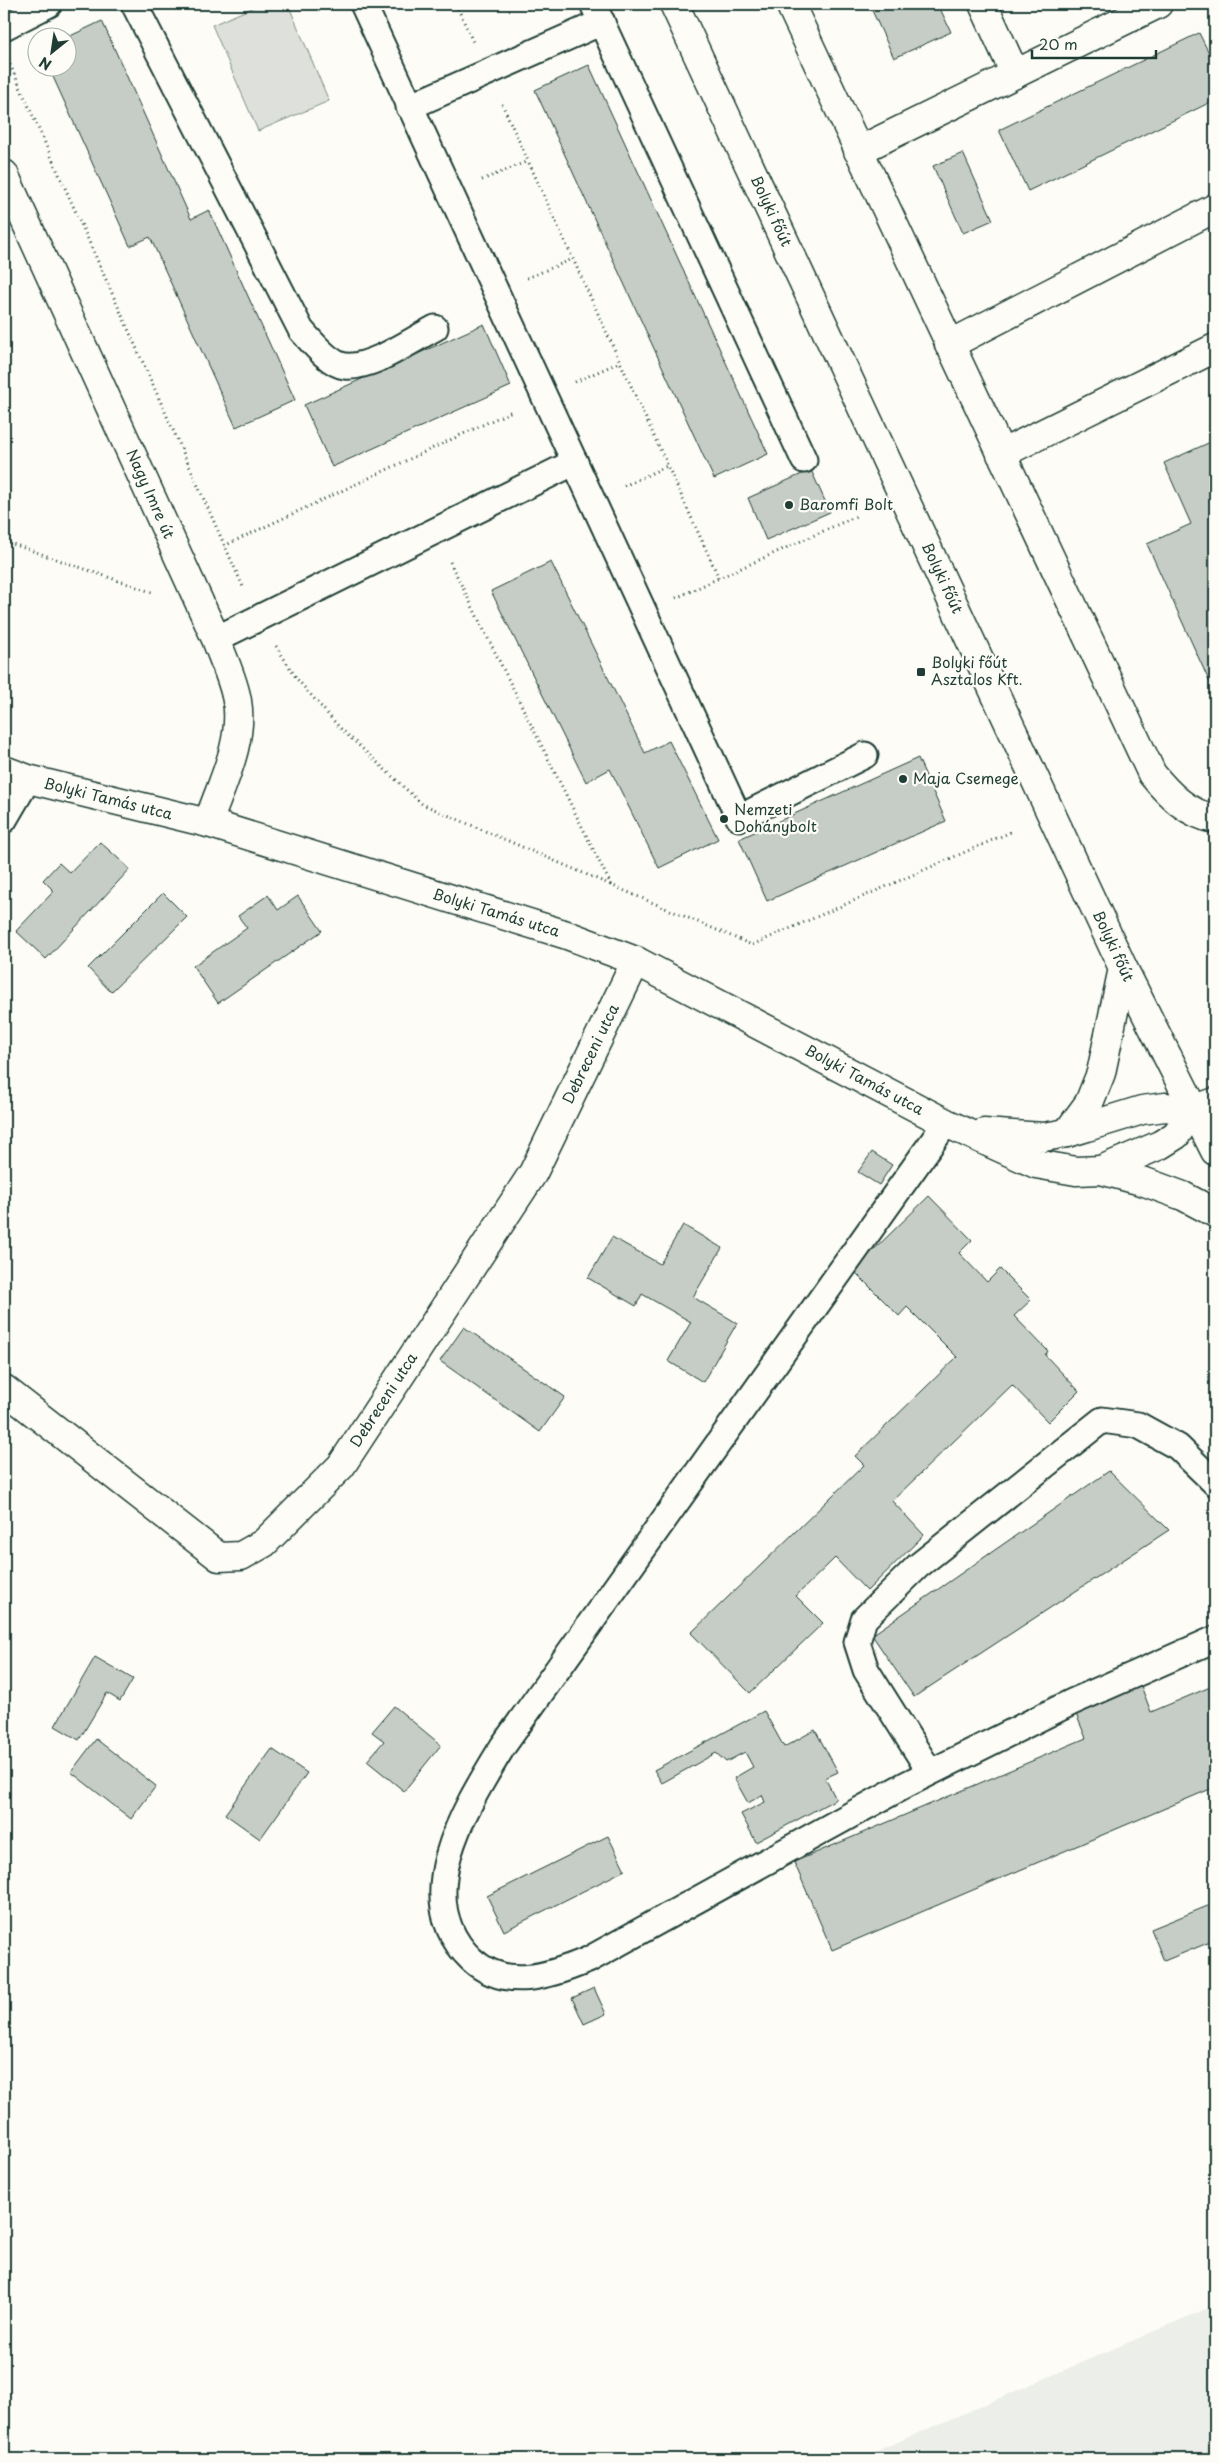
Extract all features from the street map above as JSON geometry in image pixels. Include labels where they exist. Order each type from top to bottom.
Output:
[{"type":"street","name":"Bolyki főút","points":[[674,4],[1122,968],[1204,1106],[1215,1150]]},
{"type":"street","points":[[790,4],[1152,774],[1179,803],[1206,818],[1215,819]]},
{"type":"street","points":[[982,4],[1015,74]]},
{"type":"street","points":[[858,151],[1158,4]]},
{"type":"street","name":"Nagy Imre út","points":[[4,174],[216,640],[237,699],[239,721],[234,746],[208,823]]},
{"type":"street","points":[[949,344],[1215,208]]},
{"type":"street","points":[[1001,454],[1215,348]]},
{"type":"street","name":"Bolyki Tamás utca","points":[[16,775],[208,823],[567,935],[636,961],[953,1127],[1036,1164],[1076,1171],[1101,1170],[1161,1187],[1215,1213]]},
{"type":"street","name":"Debreceni utca","points":[[4,1389],[219,1556],[240,1556],[264,1543],[341,1466],[533,1173],[636,961]]},
{"type":"street","points":[[1067,1133],[1089,1103],[1102,1073],[1122,968]]},
{"type":"street","name":"Bolyki Tamás utca","points":[[953,1127],[1029,1137],[1044,1137],[1067,1133],[1142,1110],[1165,1107],[1204,1106]]},
{"type":"street","name":"Bolyki Tamás utca","points":[[1101,1170],[1160,1145],[1176,1134],[1204,1106]]},
{"type":"lane","points":[[4,27],[49,4]]},
{"type":"lane","points":[[134,4],[301,330],[322,353],[345,366],[372,362],[434,328]]},
{"type":"lane","points":[[363,4],[739,818],[865,755]]},
{"type":"lane","points":[[409,107],[487,72],[597,13],[804,460]]},
{"type":"lane","points":[[216,640],[575,462]]},
{"type":"lane","points":[[4,820],[16,775]]},
{"type":"lane","points":[[953,1127],[502,1746],[460,1821],[445,1871],[443,1911],[451,1934],[462,1950],[478,1965],[508,1978],[534,1977],[564,1970],[588,1960],[930,1772],[1072,1702],[1215,1639]]},
{"type":"lane","points":[[930,1772],[866,1670],[857,1642],[864,1619],[918,1566],[1102,1420],[1138,1425],[1178,1447],[1215,1483]]},
{"type":"path","points":[[456,4],[719,578]]},
{"type":"path","points":[[8,59],[257,618],[297,679],[339,727],[422,804],[752,945],[1012,832]]},
{"type":"path","points":[[450,194],[528,161]]},
{"type":"path","points":[[495,292],[573,259]]},
{"type":"path","points":[[224,546],[620,362]]},
{"type":"path","points":[[592,501],[667,466]]},
{"type":"path","points":[[644,614],[859,515]]},
{"type":"path","points":[[435,532],[612,885]]},
{"type":"path","points":[[4,541],[202,609]]},
{"type":"shaded area","points":[[261,4],[288,4],[329,101],[258,131],[212,25]]},
{"type":"shaded area","points":[[1215,2305],[1215,2459],[858,2459]]},
{"type":"building","points":[[869,4],[938,4],[951,32],[894,58]]},
{"type":"building","points":[[102,21],[191,219],[209,210],[295,400],[236,427],[150,237],[130,246],[54,78],[78,78],[78,32]]},
{"type":"building","points":[[1199,33],[1211,57],[1215,55],[1215,100],[1028,191],[999,130]]},
{"type":"building","points":[[589,65],[768,454],[714,479],[535,90]]},
{"type":"building","points":[[963,153],[993,220],[963,233],[933,166]]},
{"type":"building","points":[[484,324],[511,386],[332,467],[304,405]]},
{"type":"building","points":[[1215,440],[1215,514],[1212,516],[1215,524],[1215,694],[1147,544],[1191,524],[1164,463]]},
{"type":"building","name":"Baromfi Bolt","points":[[811,470],[830,512],[766,540],[748,498]]},
{"type":"building","points":[[551,562],[645,753],[669,741],[718,839],[659,868],[610,769],[586,782],[491,591]]},
{"type":"building","points":[[918,758],[946,821],[767,901],[739,839]]},
{"type":"building","points":[[100,842],[130,869],[46,959],[16,931],[54,891],[43,880],[59,863],[70,873]]},
{"type":"building","points":[[163,893],[187,917],[111,992],[88,968]]},
{"type":"building","points":[[268,895],[278,910],[298,896],[322,931],[218,1003],[193,966],[247,928],[238,916]]},
{"type":"building","points":[[872,1152],[892,1165],[879,1185],[858,1172]]},
{"type":"building","points":[[929,1196],[972,1240],[959,1253],[987,1282],[1000,1269],[1031,1300],[1014,1316],[1048,1351],[1045,1355],[1079,1391],[1048,1422],[1012,1385],[892,1501],[924,1535],[867,1591],[835,1558],[796,1596],[823,1623],[750,1693],[691,1633],[864,1465],[855,1456],[957,1357],[907,1307],[899,1316],[853,1270]]},
{"type":"building","points":[[683,1225],[722,1248],[693,1297],[737,1323],[703,1382],[668,1361],[691,1322],[642,1294],[636,1306],[588,1278],[612,1237],[660,1264]]},
{"type":"building","points":[[464,1327],[565,1397],[540,1432],[440,1361]]},
{"type":"building","points":[[1109,1471],[1169,1530],[914,1697],[872,1635]]},
{"type":"building","points":[[95,1657],[133,1679],[120,1701],[107,1693],[79,1740],[55,1726]]},
{"type":"building","points":[[1215,1685],[1215,1787],[832,1950],[794,1862],[1086,1738],[1076,1714],[1141,1686],[1151,1712]]},
{"type":"building","points":[[394,1706],[441,1745],[404,1791],[367,1761],[384,1741],[372,1732]]},
{"type":"building","points":[[764,1711],[784,1747],[815,1730],[838,1772],[825,1778],[836,1799],[756,1842],[741,1814],[765,1802],[762,1795],[748,1803],[734,1778],[753,1767],[745,1752],[726,1762],[716,1753],[662,1783],[654,1770]]},
{"type":"building","points":[[96,1739],[156,1786],[131,1819],[71,1772]]},
{"type":"building","points":[[272,1749],[307,1773],[260,1839],[225,1814]]},
{"type":"building","points":[[608,1836],[625,1870],[504,1931],[487,1896]]},
{"type":"building","points":[[1215,1903],[1215,1940],[1164,1961],[1151,1929]]},
{"type":"building","points":[[594,1988],[606,2014],[584,2024],[572,1998]]},
{"type":"place","name":"Baromfi Bolt","points":[[789,505]]},
{"type":"place","name":"Bolyki főút Asztalos Kft.","points":[[921,672]]},
{"type":"place","name":"Maja Csemege","points":[[903,779]]},
{"type":"place","name":"Nemzeti Dohánybolt","points":[[724,819]]}]
